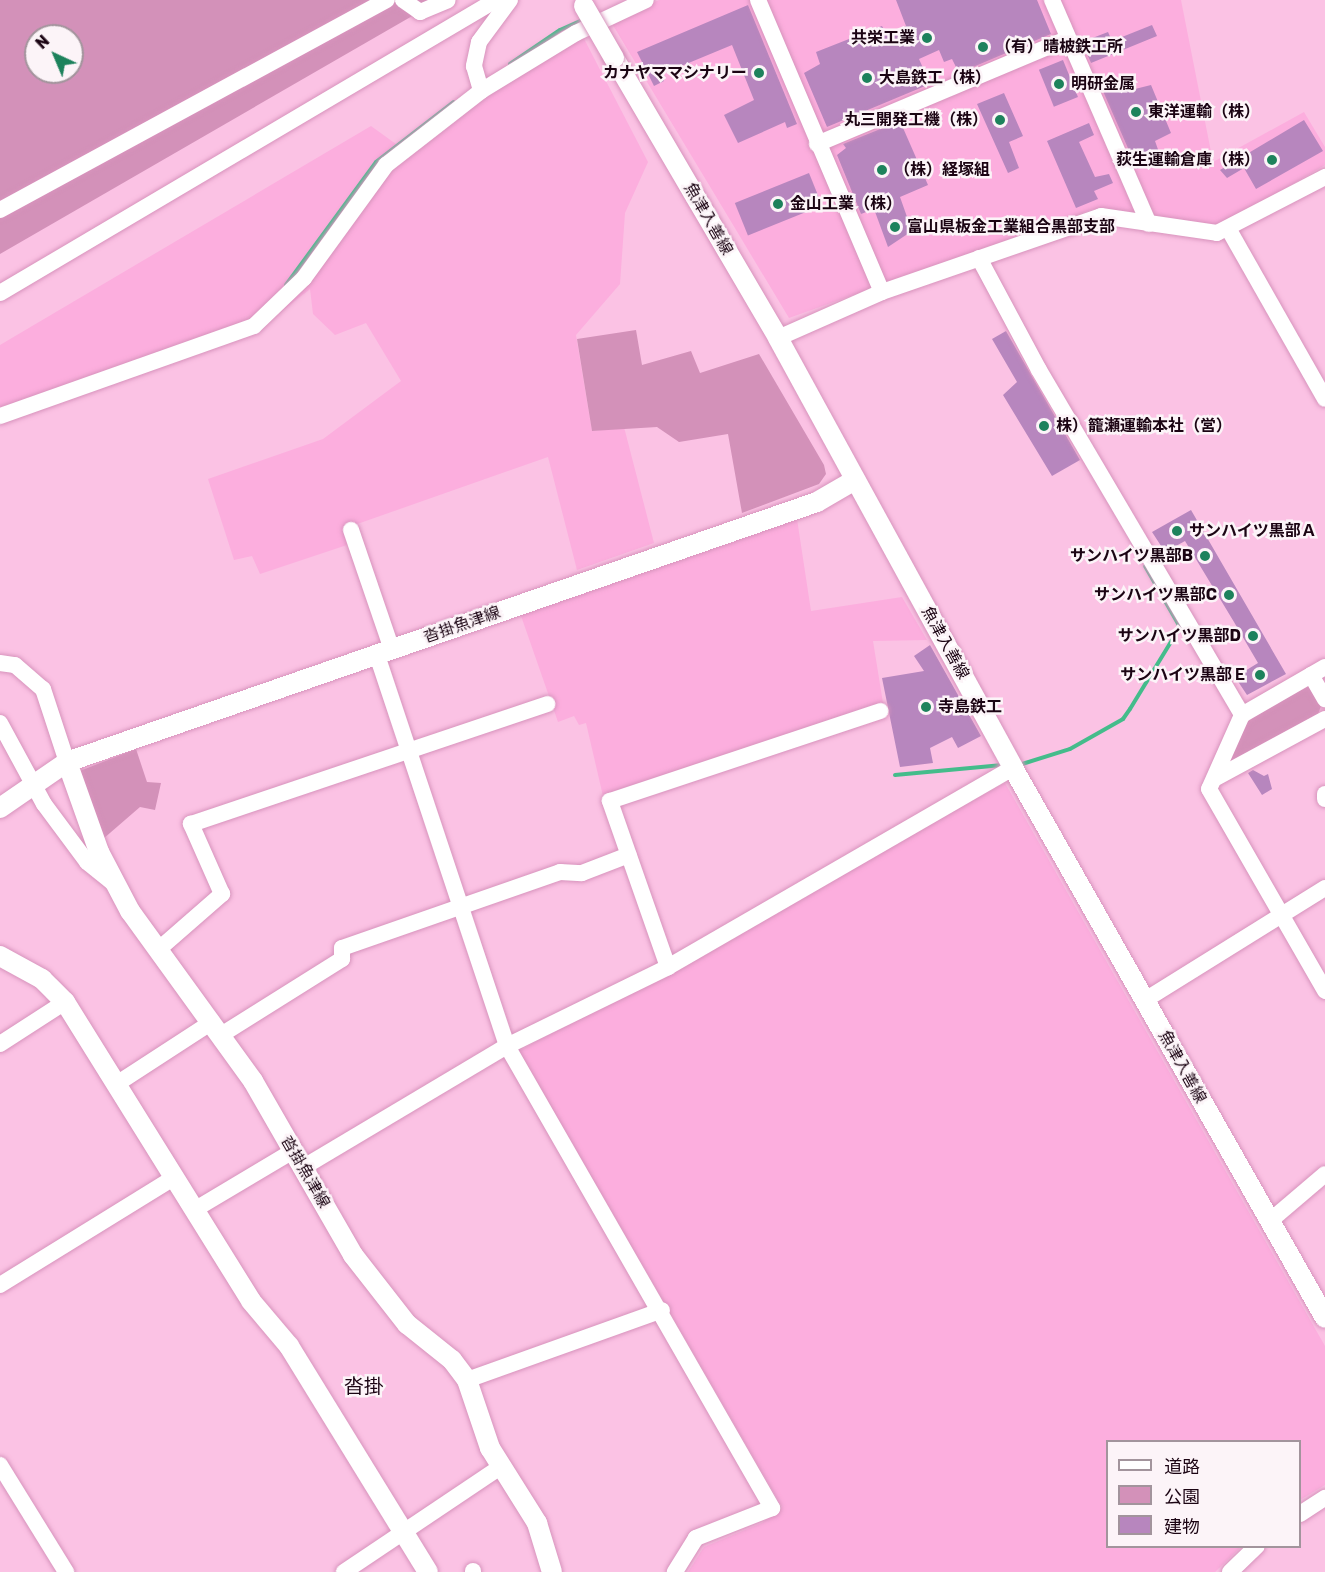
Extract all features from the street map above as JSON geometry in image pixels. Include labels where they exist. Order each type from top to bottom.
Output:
[{"type":"main road","name":"魚津入善線","points":[[583,3],[778,338],[1013,768],[1325,1318]]},
{"type":"main road","name":"沓掛魚津線","points":[[0,808],[32,782],[67,762],[817,502],[855,480]]},
{"type":"main road","name":"沓掛魚津線","points":[[67,762],[79,803],[116,885],[216,1028],[353,1255],[406,1324],[452,1360],[467,1380],[490,1448],[537,1523],[552,1572]]},
{"type":"main road","points":[[0,956],[42,979],[64,1002],[251,1300],[289,1346],[428,1572]]},
{"type":"street","points":[[0,210],[387,0]]},
{"type":"street","points":[[403,0],[420,12],[448,0]]},
{"type":"street","points":[[0,293],[496,0]]},
{"type":"street","points":[[481,91],[474,66],[479,42],[510,0]]},
{"type":"street","points":[[0,416],[254,326],[304,278],[386,165],[481,91],[576,33],[646,0]]},
{"type":"street","points":[[758,0],[817,144],[882,292]]},
{"type":"street","points":[[1052,0],[1149,224]]},
{"type":"street","points":[[817,144],[1067,39]]},
{"type":"street","points":[[778,338],[882,292],[1101,216],[1217,232],[1229,230],[1325,177]]},
{"type":"street","points":[[1229,230],[1325,399]]},
{"type":"street","points":[[979,258],[1039,370],[1242,715]]},
{"type":"street","points":[[351,530],[409,750],[465,907],[507,1046],[662,1310],[772,1508],[696,1538],[675,1572]]},
{"type":"street","points":[[0,663],[15,664],[44,689],[67,762]]},
{"type":"street","points":[[1325,699],[1318,671],[1242,715],[1209,789],[1325,991]]},
{"type":"street","points":[[159,949],[222,894],[191,824],[547,704]]},
{"type":"street","points":[[668,967],[610,801],[880,711]]},
{"type":"street","points":[[1214,779],[1325,719]]},
{"type":"street","points":[[0,723],[32,782],[87,862],[116,885]]},
{"type":"street","points":[[194,1210],[297,1159],[507,1046],[668,967],[1013,768]]},
{"type":"street","points":[[1325,794],[1325,799]]},
{"type":"street","points":[[115,1084],[342,959],[342,948],[560,872],[582,873],[629,855]]},
{"type":"street","points":[[1145,1000],[1325,888]]},
{"type":"street","points":[[0,1044],[64,1002]]},
{"type":"street","points":[[1270,1221],[1325,1174]]},
{"type":"street","points":[[0,1285],[173,1178]]},
{"type":"street","points":[[467,1380],[662,1310]]},
{"type":"street","points":[[0,1465],[66,1572]]},
{"type":"street","points":[[344,1572],[405,1535],[502,1466]]},
{"type":"street","points":[[1301,1513],[1325,1498]]},
{"type":"street","points":[[1230,1572],[1255,1548]]},
{"type":"shaded area","points":[[659,0],[1181,0],[1213,162],[1304,112],[1325,147],[1325,165],[1221,226],[1093,209],[789,318],[611,22]]},
{"type":"shaded area","points":[[581,33],[648,162],[625,213],[620,284],[576,335],[592,431],[624,427],[654,543],[577,570],[548,457],[343,529],[347,545],[260,574],[252,556],[234,560],[208,479],[323,439],[401,381],[366,323],[335,335],[313,314],[310,289],[258,330],[0,423],[0,345],[371,126],[407,152]]},
{"type":"shaded area","points":[[797,519],[811,611],[902,597],[927,640],[873,641],[883,703],[603,796],[586,723],[579,725],[574,716],[558,722],[520,613]]},
{"type":"shaded area","points":[[1005,783],[1325,1346],[1325,1485],[1301,1499],[1301,1440],[1106,1440],[1106,1548],[1240,1548],[1215,1572],[688,1572],[704,1547],[762,1523],[782,1507],[519,1051]]},
{"type":"green space","points":[[0,0],[440,0],[0,254]]},
{"type":"green space","points":[[636,330],[642,365],[691,351],[700,373],[759,354],[824,465],[826,474],[819,484],[742,513],[728,434],[679,442],[657,427],[592,431],[577,339]]},
{"type":"green space","points":[[1309,686],[1321,706],[1317,717],[1229,765],[1226,761],[1244,720]]},
{"type":"green space","points":[[136,749],[147,782],[161,783],[155,810],[140,807],[103,839],[77,772]]},
{"type":"building","points":[[896,0],[1037,0],[1051,34],[959,73],[952,59],[944,62],[939,50],[919,59],[930,84],[827,127],[804,73],[820,64],[816,52],[882,26],[886,34],[906,26]]},
{"type":"building","points":[[748,5],[797,124],[787,128],[785,122],[738,143],[724,115],[754,100],[732,45],[662,74],[664,81],[654,86],[637,52]]},
{"type":"building","name":"（有）晴柀鉄工所","points":[[1152,25],[1157,36],[1091,63],[1082,42],[1108,32],[1112,41]]},
{"type":"building","name":"明研金属","points":[[1063,60],[1078,97],[1054,107],[1039,70]]},
{"type":"building","name":"東洋運輸（株）","points":[[1131,77],[1135,89],[1151,85],[1171,133],[1155,141],[1161,158],[1137,169],[1102,89]]},
{"type":"building","name":"丸三開発工機（株）","points":[[1004,93],[1023,136],[1009,142],[1019,168],[1008,173],[977,104]]},
{"type":"building","name":"荻生運輸倉庫（株）","points":[[1304,120],[1323,151],[1256,189],[1244,168],[1227,178],[1220,170]]},
{"type":"building","name":"（株）経塚組","points":[[900,121],[928,185],[900,197],[912,231],[888,247],[874,209],[861,214],[837,155],[846,148],[843,144]]},
{"type":"building","points":[[1089,123],[1094,135],[1079,142],[1095,177],[1109,174],[1113,183],[1094,191],[1098,199],[1076,208],[1047,141]]},
{"type":"building","name":"金山工業（株）","points":[[809,173],[822,205],[748,235],[735,203]]},
{"type":"building","name":"株）籠瀬運輸本社（営）","points":[[1006,331],[1080,460],[1052,476],[1003,395],[1017,382],[992,339]]},
{"type":"building","points":[[1191,510],[1286,674],[1247,695],[1235,677],[1258,663],[1185,541],[1165,552],[1152,532]]},
{"type":"building","name":"寺島鉄工","points":[[930,645],[981,736],[958,748],[952,737],[930,748],[933,763],[900,767],[882,678],[924,671],[914,656]]},
{"type":"building","points":[[1253,770],[1264,776],[1268,774],[1272,789],[1262,795],[1248,773]]},
{"type":"waterway","points":[[510,64],[560,30],[585,19]]},
{"type":"waterway","points":[[286,285],[376,162],[454,102]]},
{"type":"waterway","points":[[1019,765],[1070,749],[1123,719],[1130,709],[1180,627],[1145,566]]},
{"type":"waterway","points":[[895,775],[1003,765]]},
{"type":"place","name":"共栄工業","points":[[927,38]]},
{"type":"place","name":"（有）晴柀鉄工所","points":[[983,47]]},
{"type":"place","name":"カナヤママシナリー","points":[[759,73]]},
{"type":"place","name":"大島鉄工（株）","points":[[867,78]]},
{"type":"place","name":"明研金属","points":[[1059,84]]},
{"type":"place","name":"東洋運輸（株）","points":[[1136,112]]},
{"type":"place","name":"丸三開発工機（株）","points":[[1000,120]]},
{"type":"place","name":"荻生運輸倉庫（株）","points":[[1272,160]]},
{"type":"place","name":"（株）経塚組","points":[[882,170]]},
{"type":"place","name":"金山工業（株）","points":[[778,204]]},
{"type":"place","name":"富山県板金工業組合黒部支部","points":[[895,227]]},
{"type":"place","name":"株）籠瀬運輸本社（営）","points":[[1044,426]]},
{"type":"place","name":"サンハイツ黒部Ａ","points":[[1177,531]]},
{"type":"place","name":"サンハイツ黒部B","points":[[1205,556]]},
{"type":"place","name":"サンハイツ黒部C","points":[[1229,595]]},
{"type":"place","name":"サンハイツ黒部D","points":[[1253,636]]},
{"type":"place","name":"サンハイツ黒部Ｅ","points":[[1260,675]]},
{"type":"place","name":"寺島鉄工","points":[[926,707]]},
{"type":"district","name":"沓掛","points":[[364,1386]]}]
